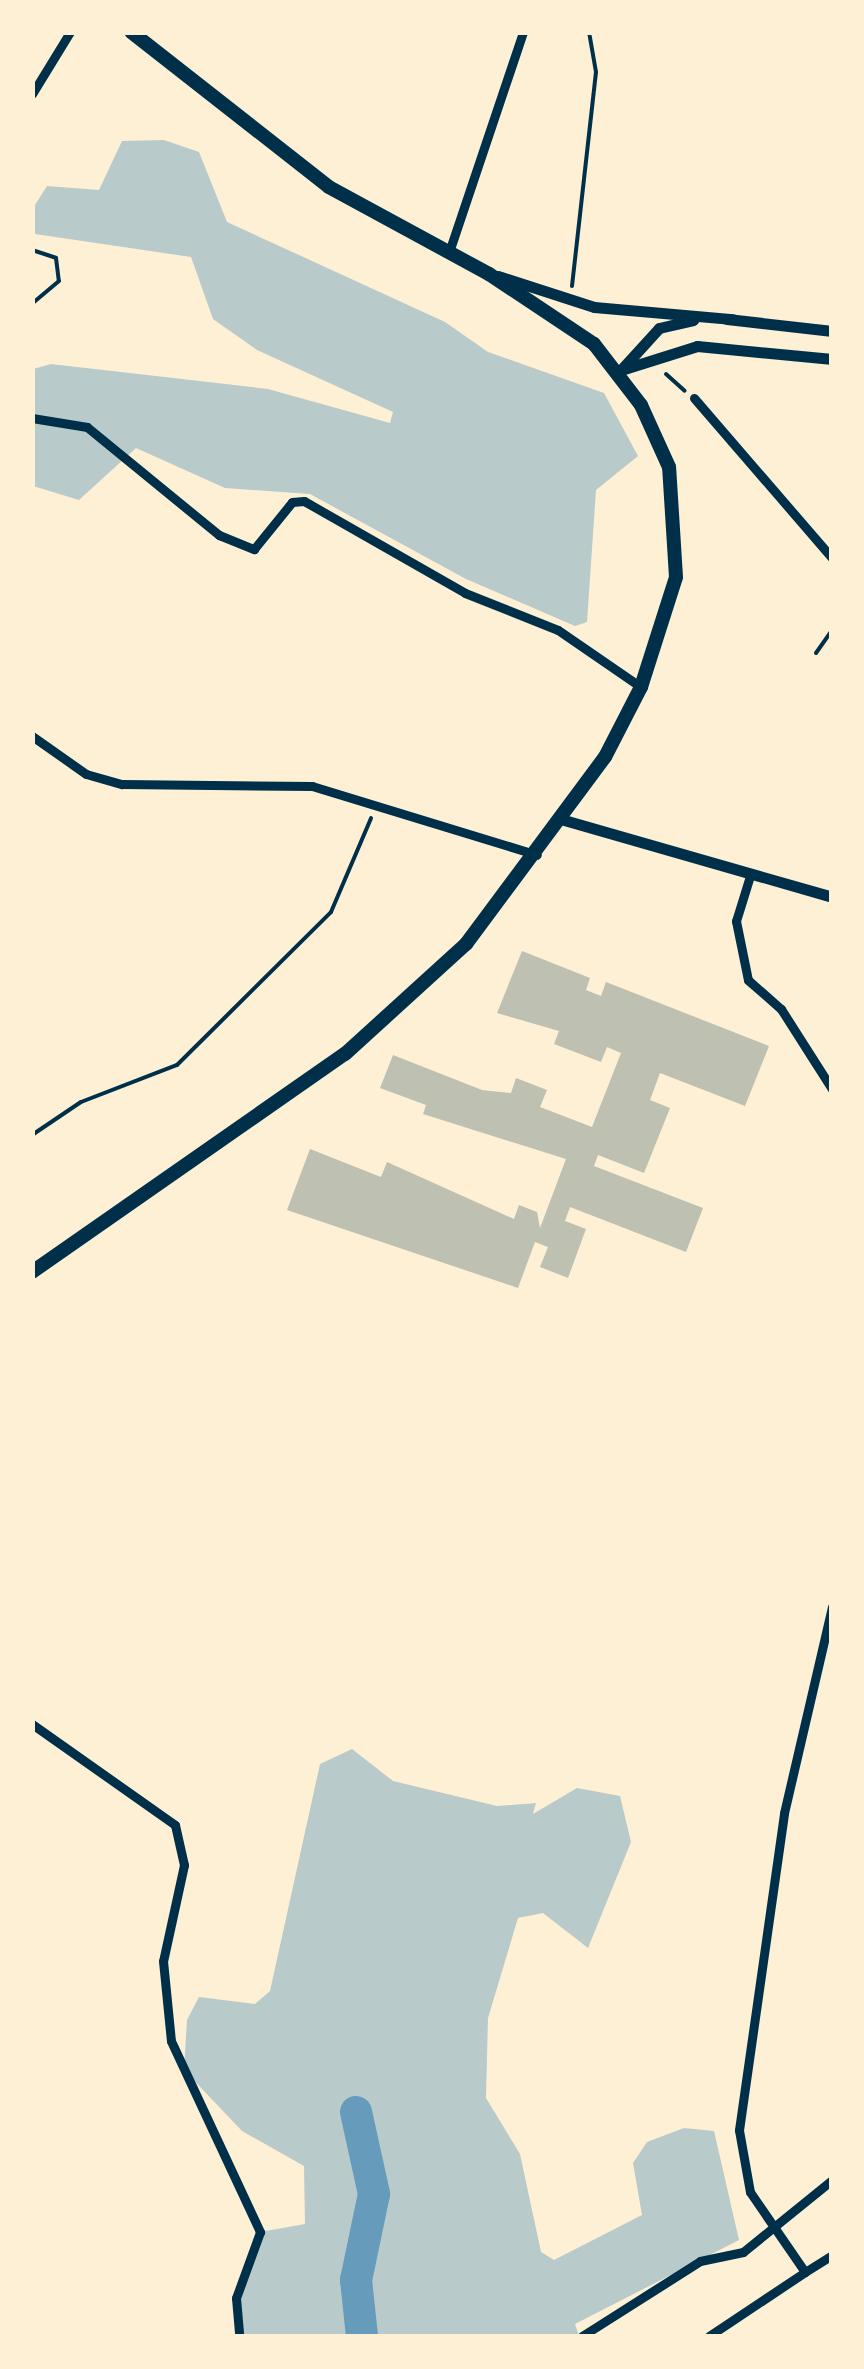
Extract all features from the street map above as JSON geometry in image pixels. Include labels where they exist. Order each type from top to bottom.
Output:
[{"type":"main road","points":[[32,1272],[387,1020],[539,856],[641,687],[676,577],[677,494],[618,372],[580,332],[490,274],[329,187],[131,32]]},
{"type":"street","points":[[32,94],[70,32]]},
{"type":"street","points":[[449,252],[522,32]]},
{"type":"street","points":[[490,274],[573,302],[832,331]]},
{"type":"street","points":[[618,372],[659,328],[732,319]]},
{"type":"street","points":[[618,372],[697,346],[832,358]]},
{"type":"street","points":[[694,398],[832,558]]},
{"type":"street","points":[[32,418],[76,420],[220,535],[254,549],[292,502],[304,501],[465,593],[558,630],[641,687]]},
{"type":"street","points":[[32,736],[86,774],[122,784],[312,786],[539,856]]},
{"type":"street","points":[[564,820],[749,879],[832,897]]},
{"type":"street","points":[[749,879],[736,921],[748,980],[782,1009],[832,1090]]},
{"type":"street","points":[[805,2272],[750,2192],[739,2130],[784,1813],[832,1606]]},
{"type":"street","points":[[32,1724],[174,1825],[184,1865],[163,1961],[171,2041],[260,2232],[236,2298],[239,2336]]},
{"type":"street","points":[[582,2336],[700,2261],[743,2252],[832,2180]]},
{"type":"street","points":[[708,2336],[832,2255]]},
{"type":"lane","points":[[32,250],[56,258],[59,281],[32,304]]},
{"type":"lane","points":[[816,654],[832,630]]},
{"type":"path","points":[[573,302],[596,72],[589,32]]},
{"type":"path","points":[[666,374],[694,398]]},
{"type":"path","points":[[32,1135],[81,1102],[177,1065],[330,912],[376,805]]},
{"type":"shaded area","points":[[164,140],[199,152],[227,222],[445,322],[488,352],[604,393],[638,456],[596,490],[587,622],[575,626],[466,579],[310,494],[225,488],[136,448],[79,500],[33,486],[33,369],[51,364],[268,389],[390,423],[393,412],[257,350],[213,319],[191,257],[35,234],[35,205],[47,186],[99,190],[122,141]]},
{"type":"shaded area","points":[[352,1749],[393,1781],[497,1806],[536,1803],[533,1814],[577,1788],[620,1796],[631,1842],[588,1948],[543,1913],[518,1918],[488,2018],[486,2098],[520,2154],[541,2252],[554,2260],[642,2215],[633,2163],[647,2142],[684,2128],[714,2131],[739,2240],[575,2324],[579,2336],[239,2336],[236,2298],[260,2232],[305,2224],[304,2166],[242,2131],[184,2070],[187,2020],[199,1997],[255,2004],[270,1991],[320,1764]]},
{"type":"building","points":[[522,951],[590,978],[586,990],[601,996],[606,982],[769,1046],[745,1106],[660,1073],[650,1100],[670,1108],[644,1173],[598,1155],[594,1166],[703,1208],[686,1252],[570,1207],[565,1221],[586,1229],[568,1278],[540,1267],[548,1247],[535,1242],[518,1288],[287,1210],[310,1149],[381,1177],[387,1162],[514,1219],[519,1205],[537,1212],[540,1228],[566,1159],[423,1114],[426,1105],[380,1088],[393,1055],[482,1090],[511,1093],[516,1078],[547,1090],[540,1107],[592,1127],[621,1053],[607,1047],[601,1062],[554,1044],[559,1031],[497,1013]]},
{"type":"waterway","points":[[356,2112],[374,2194],[356,2280],[362,2336]]}]
